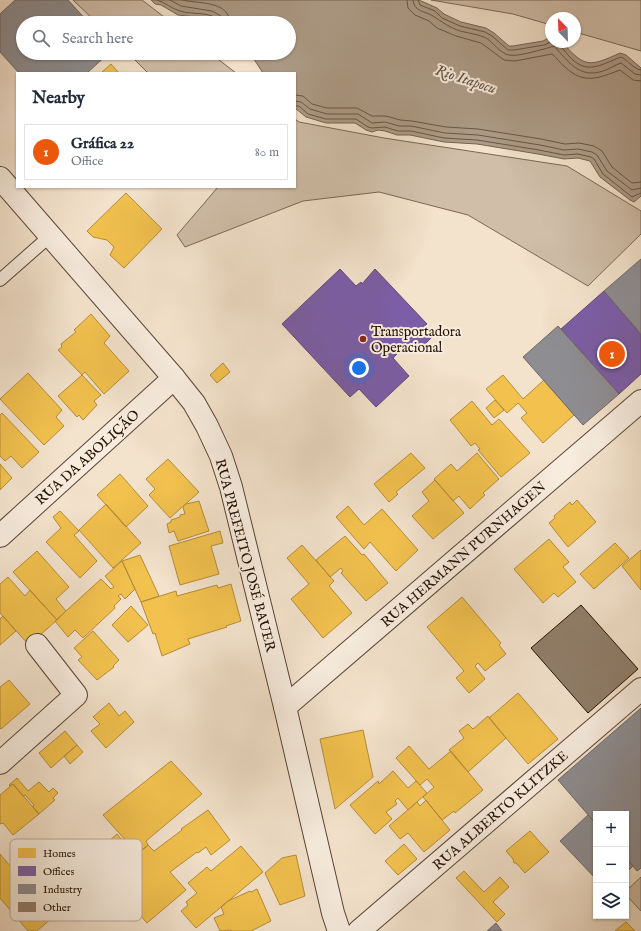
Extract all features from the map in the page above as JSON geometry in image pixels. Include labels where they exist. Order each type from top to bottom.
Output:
[{"type":"street","name":"RUA PREFEITO JOSÉ BAUER","points":[[0,178],[174,378],[197,409],[207,426],[223,462],[231,487],[285,707],[333,913],[339,931]]},
{"type":"street","name":"RUA DA ABOLIÇÃO","points":[[0,536],[174,378]]},
{"type":"street","name":"RUA HERMANN PURNHAGEN","points":[[285,707],[641,401]]},
{"type":"street","points":[[0,762],[76,695],[37,645]]},
{"type":"street","name":"RUA ALBERTO KLITZKE","points":[[359,931],[641,688]]},
{"type":"lane","points":[[0,280],[50,236]]},
{"type":"shaded area","points":[[73,0],[142,0],[163,16],[90,16]]},
{"type":"shaded area","points":[[431,0],[641,0],[641,51],[581,34],[581,12],[545,12],[545,23],[513,14]]},
{"type":"shaded area","points":[[135,60],[219,60],[235,72],[147,72]]},
{"type":"shaded area","points":[[296,120],[299,122],[384,138],[567,166],[641,211],[641,234],[588,286],[468,215],[379,192],[303,201],[185,247],[177,235],[217,188],[296,188]]},
{"type":"shaded area","points":[[641,877],[641,911],[629,898],[629,888]]},
{"type":"water","name":"Rio Itapocu","points":[[151,0],[419,0],[437,8],[444,14],[461,22],[486,28],[509,46],[545,40],[545,48],[567,48],[582,61],[594,63],[620,53],[626,55],[641,68],[641,196],[634,202],[630,200],[600,177],[590,161],[578,158],[564,159],[477,144],[444,142],[410,135],[397,135],[378,130],[372,132],[355,123],[326,123],[306,117],[296,109],[296,72],[262,72],[255,60],[296,60],[296,16],[187,16],[178,15],[161,5],[155,4]]},
{"type":"building: Homes","points":[[111,64],[118,72],[102,72]]},
{"type":"building: Homes","points":[[126,193],[162,229],[124,268],[110,255],[114,247],[107,240],[93,237],[87,231]]},
{"type":"building: Homes","points":[[91,314],[110,336],[104,343],[129,371],[104,394],[85,372],[82,375],[58,350],[62,347],[61,344],[76,332],[74,330]]},
{"type":"building: Homes","points":[[223,363],[230,372],[217,383],[210,375]]},
{"type":"building: Homes","points":[[28,373],[62,410],[56,417],[64,426],[44,445],[0,399]]},
{"type":"building: Homes","points":[[82,375],[101,395],[94,401],[97,405],[83,420],[79,415],[77,417],[58,396]]},
{"type":"building: Homes","points":[[503,375],[523,399],[544,380],[574,415],[543,443],[521,418],[527,413],[518,403],[507,413],[486,389]]},
{"type":"building: Homes","points":[[495,400],[504,410],[494,418],[486,408]]},
{"type":"building: Homes","points":[[472,401],[492,425],[499,419],[530,453],[501,477],[478,450],[480,449],[475,443],[471,446],[450,420]]},
{"type":"building: Homes","points":[[2,413],[39,452],[22,468],[11,456],[5,461],[0,456],[0,415]]},
{"type":"building: Homes","points":[[411,453],[425,468],[396,492],[398,494],[389,502],[374,484]]},
{"type":"building: Homes","points":[[477,453],[499,479],[483,493],[485,495],[470,509],[459,496],[453,501],[434,479],[451,464],[457,471]]},
{"type":"building: Homes","points":[[168,459],[199,492],[170,518],[149,495],[155,489],[146,479]]},
{"type":"building: Homes","points":[[0,464],[12,478],[0,490]]},
{"type":"building: Homes","points":[[120,474],[148,506],[126,527],[97,495]]},
{"type":"building: Homes","points":[[435,480],[464,513],[433,539],[412,516],[429,501],[422,492]]},
{"type":"building: Homes","points":[[577,500],[596,522],[568,547],[549,523],[555,518],[554,516],[570,502],[572,505]]},
{"type":"building: Homes","points":[[199,501],[209,531],[178,541],[174,531],[169,533],[167,524],[171,522],[171,520],[180,517],[180,515],[185,514],[183,507],[186,504]]},
{"type":"building: Homes","points":[[106,504],[141,543],[113,568],[79,530]]},
{"type":"building: Homes","points":[[348,506],[364,525],[382,509],[418,550],[396,571],[370,542],[364,549],[336,517]]},
{"type":"building: Homes","points":[[60,511],[79,531],[74,535],[97,561],[80,578],[46,542],[61,528],[53,517]]},
{"type":"building: Homes","points":[[220,531],[223,543],[211,546],[219,574],[180,585],[169,546]]},
{"type":"building: Homes","points":[[345,536],[362,555],[364,554],[388,583],[366,601],[341,573],[343,571],[341,568],[330,577],[316,560]]},
{"type":"building: Homes","points":[[549,539],[569,562],[563,567],[576,582],[558,597],[554,593],[543,603],[514,569]]},
{"type":"building: Homes","points":[[615,543],[629,558],[594,589],[580,574]]},
{"type":"building: Homes","points":[[302,545],[334,581],[329,586],[352,613],[323,638],[291,599],[309,584],[287,558]]},
{"type":"building: Homes","points":[[641,550],[641,590],[622,566]]},
{"type":"building: Homes","points":[[37,551],[69,587],[56,599],[66,611],[57,620],[13,572]]},
{"type":"building: Homes","points":[[140,555],[159,596],[141,602],[122,561]]},
{"type":"building: Homes","points":[[122,561],[135,589],[125,599],[121,594],[118,596],[121,599],[114,606],[115,608],[83,638],[75,630],[68,637],[55,621],[101,579],[111,589],[114,587],[105,576]]},
{"type":"building: Homes","points":[[8,577],[25,596],[30,590],[57,620],[29,645],[0,613],[0,584]]},
{"type":"building: Homes","points":[[231,584],[241,621],[188,639],[190,644],[162,656],[155,633],[153,634],[141,602],[176,591],[177,596],[217,585],[218,588]]},
{"type":"building: Homes","points":[[462,597],[501,643],[499,645],[506,654],[485,671],[478,663],[475,666],[485,679],[469,693],[456,678],[464,671],[427,627]]},
{"type":"building: Homes","points":[[131,606],[148,625],[128,642],[112,625]]},
{"type":"building: Homes","points":[[3,616],[16,631],[0,645],[0,619]]},
{"type":"building: Homes","points":[[93,631],[119,660],[113,666],[114,667],[97,680],[78,660],[82,657],[74,648]]},
{"type":"building: Homes","points":[[9,680],[30,704],[1,729],[0,687]]},
{"type":"building: Homes","points":[[518,693],[558,739],[528,764],[489,718]]},
{"type":"building: Homes","points":[[109,703],[119,716],[125,711],[134,722],[106,748],[91,731],[100,724],[93,717]]},
{"type":"building: Homes","points":[[488,716],[506,738],[468,772],[449,750],[464,738],[459,731],[468,724],[473,729]]},
{"type":"building: Homes","points":[[363,730],[373,777],[335,809],[320,739]]},
{"type":"building: Homes","points":[[65,731],[77,745],[51,768],[39,753]]},
{"type":"building: Homes","points":[[77,745],[83,752],[70,764],[64,756]]},
{"type":"building: Homes","points":[[409,746],[429,769],[451,751],[483,790],[455,813],[454,811],[442,820],[423,797],[434,787],[427,779],[420,785],[396,758]]},
{"type":"building: Homes","points":[[171,761],[202,794],[146,841],[148,845],[142,850],[142,839],[124,839],[103,815]]},
{"type":"building: Homes","points":[[393,771],[408,788],[416,781],[427,793],[408,810],[398,798],[395,801],[397,804],[386,812],[392,819],[375,834],[350,805],[378,781],[379,784]]},
{"type":"building: Homes","points":[[17,778],[28,791],[39,782],[49,792],[53,788],[58,793],[53,798],[55,800],[39,814],[33,807],[34,805],[25,795],[23,796],[13,784],[10,786],[9,785]]},
{"type":"building: Homes","points":[[13,784],[39,814],[13,835],[3,823],[0,824],[0,795]]},
{"type":"building: Homes","points":[[426,800],[450,830],[424,852],[408,833],[400,839],[389,826],[417,802],[420,806]]},
{"type":"building: Homes","points":[[208,810],[230,840],[211,855],[206,847],[170,872],[186,890],[147,923],[142,917],[142,850],[148,845],[154,851],[182,830],[181,829]]},
{"type":"building: Homes","points":[[530,831],[549,852],[525,873],[516,863],[514,863],[513,859],[506,851]]},
{"type":"building: Homes","points":[[117,834],[121,839],[111,839]]},
{"type":"building: Homes","points":[[404,844],[417,859],[398,875],[385,861]]},
{"type":"building: Homes","points":[[241,846],[263,872],[196,928],[181,911],[188,905],[186,902],[197,893],[188,883],[207,867],[211,871]]},
{"type":"building: Homes","points":[[0,854],[10,866],[10,910],[0,898]]},
{"type":"building: Homes","points":[[296,855],[305,896],[280,905],[265,873],[282,858]]},
{"type":"building: Homes","points":[[464,871],[484,892],[500,877],[509,887],[493,902],[505,914],[497,922],[456,878]]},
{"type":"building: Homes","points":[[257,889],[271,921],[251,931],[220,931],[214,918],[224,914],[221,907],[228,901]]},
{"type":"building: Homes","points":[[20,921],[48,921],[37,931],[28,931]]},
{"type":"building: Homes","points":[[626,922],[635,931],[615,931]]},
{"type":"building: Offices","name":"Transportadora Operacional","points":[[340,269],[356,286],[361,282],[362,284],[375,269],[427,324],[425,325],[434,335],[415,354],[407,344],[393,358],[409,376],[376,407],[359,389],[350,397],[282,324]]},
{"type":"building: Offices","points":[[604,291],[641,334],[641,374],[619,394],[561,329]]},
{"type":"building: Industry","points":[[15,0],[68,0],[83,16],[16,16],[16,60],[101,60],[88,72],[18,72],[0,52],[0,14]]},
{"type":"building: Industry","points":[[641,259],[641,334],[604,291]]},
{"type":"building: Industry","points":[[558,326],[619,394],[583,425],[523,357]]},
{"type":"building: Industry","points":[[641,708],[641,868],[637,871],[629,862],[629,811],[593,811],[593,821],[558,780]]},
{"type":"building: Industry","points":[[588,815],[593,821],[593,876],[560,841]]},
{"type":"building: Industry","points":[[629,861],[633,866],[629,870]]},
{"type":"building: Industry","points":[[496,923],[502,931],[487,931]]},
{"type":"building: Other","points":[[581,605],[638,669],[588,713],[531,648]]},
{"type":"place","name":"Transportadora Operacional","points":[[363,339]]},
{"type":"place","name":"Gráfica 22","points":[[612,354]]}]
